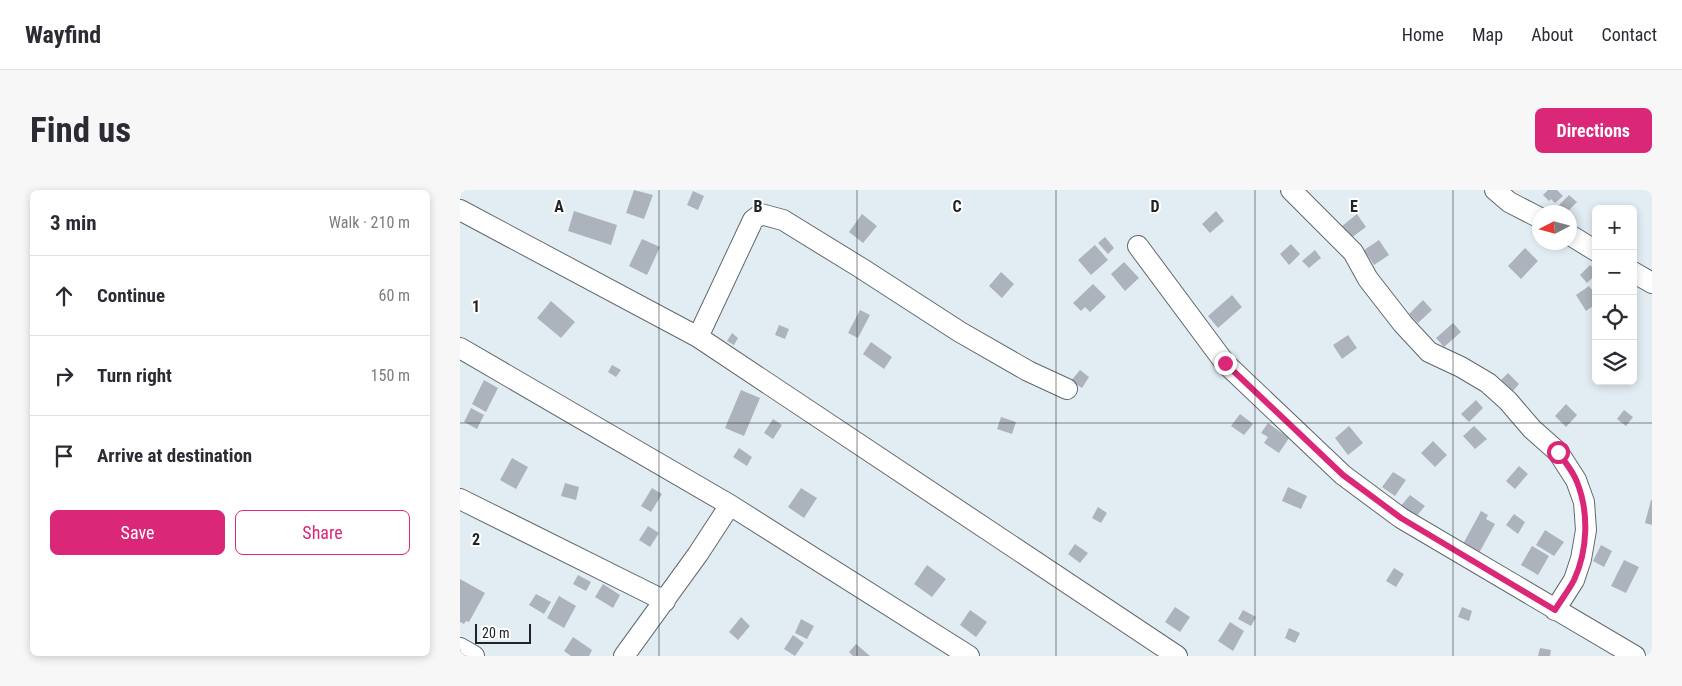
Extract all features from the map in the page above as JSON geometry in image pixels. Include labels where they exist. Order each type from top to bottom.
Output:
[{"type":"street","points":[[1291,190],[1353,252],[1368,278],[1403,324],[1429,352],[1461,367],[1488,383],[1508,401],[1532,429],[1558,452],[1576,480],[1584,502],[1586,530],[1581,559],[1574,580],[1555,610]]},
{"type":"street","points":[[1495,190],[1509,202],[1532,214]]},
{"type":"street","points":[[460,210],[698,337],[1177,656]]},
{"type":"street","points":[[698,337],[753,220],[762,214],[783,220],[960,332],[1028,371],[1067,389]]},
{"type":"street","points":[[1577,239],[1594,250]]},
{"type":"street","points":[[1138,246],[1225,363],[1343,475],[1401,518],[1634,656]]},
{"type":"street","points":[[1637,274],[1652,283]]},
{"type":"street","points":[[460,348],[730,505],[969,656]]},
{"type":"street","points":[[460,499],[665,601]]},
{"type":"street","points":[[624,656],[665,601],[730,505]]},
{"type":"street","points":[[460,648],[474,656]]},
{"type":"building","points":[[634,190],[653,195],[644,219],[626,213]]},
{"type":"building","points":[[1548,190],[1557,190],[1563,196],[1555,203],[1551,199],[1549,201],[1543,195]]},
{"type":"building","points":[[693,191],[704,196],[698,210],[687,205]]},
{"type":"building","points":[[1569,195],[1577,202],[1574,205],[1559,205]]},
{"type":"building","points":[[574,211],[617,225],[611,245],[568,231]]},
{"type":"building","points":[[1216,211],[1224,221],[1210,233],[1202,224]]},
{"type":"building","points":[[862,214],[877,226],[863,243],[849,232]]},
{"type":"building","points":[[1357,214],[1366,227],[1351,238],[1342,226]]},
{"type":"building","points":[[1105,237],[1114,248],[1108,254],[1098,243]]},
{"type":"building","points":[[642,239],[660,247],[647,275],[629,266]]},
{"type":"building","points":[[1379,240],[1389,255],[1374,265],[1364,250]]},
{"type":"building","points":[[1291,244],[1300,254],[1289,265],[1280,254]]},
{"type":"building","points":[[1095,245],[1108,260],[1091,275],[1078,260]]},
{"type":"building","points":[[1525,248],[1538,261],[1521,279],[1508,266]]},
{"type":"building","points":[[1315,250],[1321,258],[1309,268],[1302,261]]},
{"type":"building","points":[[1124,262],[1139,278],[1125,291],[1111,274]]},
{"type":"building","points":[[1590,265],[1592,267],[1592,278],[1587,283],[1580,275]]},
{"type":"building","points":[[1001,272],[1014,284],[1002,298],[989,286]]},
{"type":"building","points":[[1093,284],[1106,297],[1090,312],[1085,307],[1081,311],[1073,303]]},
{"type":"building","points":[[1589,286],[1592,290],[1592,307],[1586,311],[1576,295]]},
{"type":"building","points":[[1232,295],[1242,307],[1218,328],[1208,316]]},
{"type":"building","points":[[1423,300],[1432,310],[1418,323],[1409,314]]},
{"type":"building","points":[[551,301],[575,322],[561,338],[537,318]]},
{"type":"building","points":[[860,310],[870,315],[858,338],[848,333]]},
{"type":"building","points":[[1453,323],[1461,332],[1444,347],[1436,338]]},
{"type":"building","points":[[779,325],[789,329],[785,339],[775,335]]},
{"type":"building","points":[[732,333],[738,338],[734,345],[727,341]]},
{"type":"building","points":[[1348,335],[1357,348],[1342,359],[1333,345]]},
{"type":"building","points":[[871,342],[892,357],[884,369],[863,354]]},
{"type":"building","points":[[612,365],[621,370],[616,377],[608,372]]},
{"type":"building","points":[[1080,370],[1089,377],[1082,388],[1071,381]]},
{"type":"building","points":[[1508,373],[1519,384],[1513,391],[1501,380]]},
{"type":"building","points":[[484,380],[498,388],[486,412],[472,404]]},
{"type":"building","points":[[741,390],[760,398],[744,436],[725,428]]},
{"type":"building","points":[[1476,400],[1483,408],[1469,422],[1461,414]]},
{"type":"building","points":[[1566,404],[1577,415],[1566,427],[1555,416]]},
{"type":"building","points":[[471,408],[484,415],[477,429],[464,422]]},
{"type":"building","points":[[1624,410],[1633,417],[1626,426],[1617,419]]},
{"type":"building","points":[[1240,414],[1253,424],[1244,435],[1231,426]]},
{"type":"building","points":[[1001,417],[1016,422],[1012,434],[997,429]]},
{"type":"building","points":[[773,419],[782,425],[773,439],[764,433]]},
{"type":"building","points":[[1268,423],[1289,438],[1279,453],[1264,443],[1268,437],[1261,433]]},
{"type":"building","points":[[1349,426],[1363,443],[1348,455],[1335,438]]},
{"type":"building","points":[[1474,426],[1487,439],[1475,449],[1463,436]]},
{"type":"building","points":[[1433,441],[1447,455],[1435,467],[1421,453]]},
{"type":"building","points":[[739,448],[752,457],[747,466],[733,457]]},
{"type":"building","points":[[512,458],[528,467],[516,489],[500,480]]},
{"type":"building","points":[[1519,466],[1528,474],[1515,489],[1506,481]]},
{"type":"building","points":[[1393,472],[1406,480],[1395,496],[1382,487]]},
{"type":"building","points":[[565,483],[579,487],[576,500],[561,496]]},
{"type":"building","points":[[1288,487],[1307,496],[1301,509],[1282,501]]},
{"type":"building","points":[[652,488],[662,494],[651,512],[641,506]]},
{"type":"building","points":[[801,488],[817,498],[804,518],[788,507]]},
{"type":"building","points":[[1410,495],[1425,506],[1414,519],[1400,507]]},
{"type":"building","points":[[1652,500],[1652,525],[1645,523]]},
{"type":"building","points":[[1098,507],[1107,513],[1101,523],[1092,518]]},
{"type":"building","points":[[1481,511],[1488,515],[1486,519],[1495,524],[1479,553],[1463,544]]},
{"type":"building","points":[[1514,514],[1525,522],[1518,534],[1506,525]]},
{"type":"building","points":[[648,526],[659,533],[650,547],[639,540]]},
{"type":"building","points":[[1545,530],[1564,542],[1554,556],[1536,545]]},
{"type":"building","points":[[1075,544],[1088,553],[1080,563],[1068,554]]},
{"type":"building","points":[[1601,545],[1612,551],[1604,567],[1593,561]]},
{"type":"building","points":[[1532,546],[1549,556],[1538,575],[1521,565]]},
{"type":"building","points":[[1624,560],[1639,567],[1626,593],[1611,586]]},
{"type":"building","points":[[927,565],[946,579],[932,597],[914,584]]},
{"type":"building","points":[[1394,568],[1404,574],[1396,587],[1386,581]]},
{"type":"building","points":[[578,575],[591,582],[586,591],[573,584]]},
{"type":"building","points":[[460,579],[485,593],[469,622],[466,621],[464,624],[460,622]]},
{"type":"building","points":[[603,584],[620,595],[613,608],[595,597]]},
{"type":"building","points":[[536,594],[551,602],[544,614],[529,605]]},
{"type":"building","points":[[559,596],[576,606],[564,628],[547,618]]},
{"type":"building","points":[[1175,607],[1190,617],[1180,632],[1165,622]]},
{"type":"building","points":[[1462,607],[1472,611],[1469,621],[1458,617]]},
{"type":"building","points":[[970,610],[987,622],[976,637],[960,625]]},
{"type":"building","points":[[1243,610],[1256,617],[1251,626],[1238,619]]},
{"type":"building","points":[[741,617],[750,626],[738,640],[729,632]]},
{"type":"building","points":[[801,619],[814,626],[807,639],[795,633]]},
{"type":"building","points":[[1230,622],[1244,631],[1233,651],[1218,641]]},
{"type":"building","points":[[1289,628],[1300,633],[1295,643],[1285,638]]},
{"type":"building","points":[[793,635],[804,643],[795,656],[784,649]]},
{"type":"building","points":[[573,637],[592,650],[589,656],[571,656],[564,651]]},
{"type":"building","points":[[856,644],[870,656],[853,656],[849,652]]},
{"type":"building","points":[[1540,648],[1551,650],[1550,656],[1538,656]]},
{"type":"route","points":[[1225,363],[1343,475],[1401,518],[1555,610],[1574,580],[1581,559],[1586,530],[1584,502],[1576,480],[1558,452]]}]
